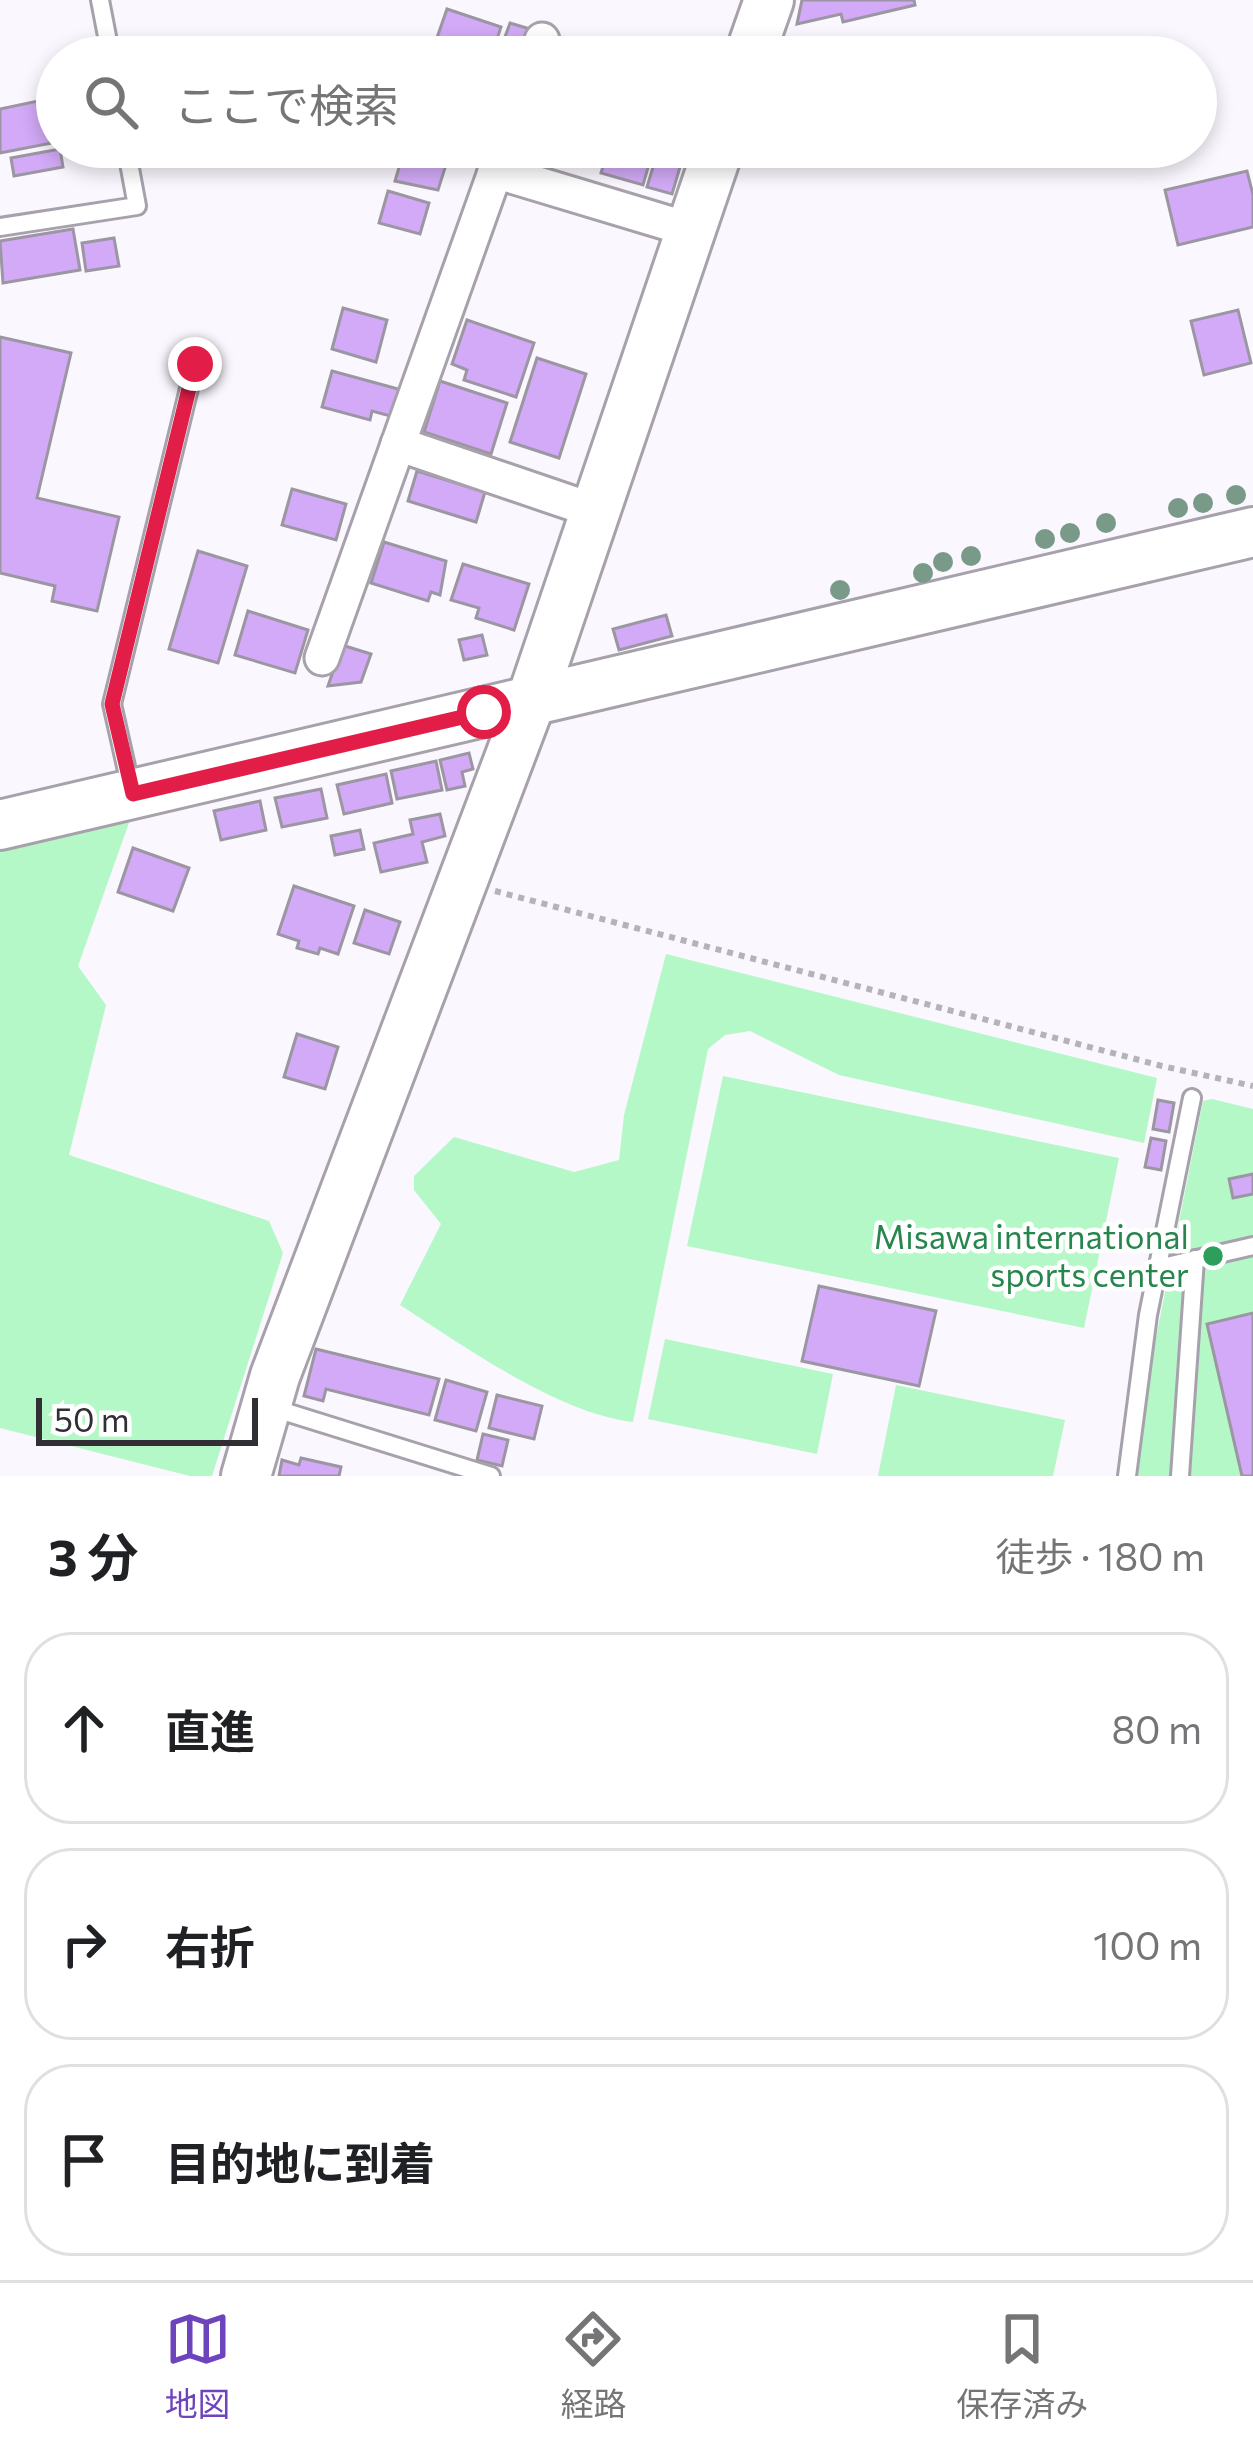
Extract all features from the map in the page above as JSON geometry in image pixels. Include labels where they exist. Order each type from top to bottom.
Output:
[{"type":"street","points":[[756,36],[769,0]]},
{"type":"street","points":[[322,658],[497,168]]},
{"type":"street","points":[[524,168],[691,230]]},
{"type":"street","points":[[246,1476],[266,1406],[531,701],[712,168]]},
{"type":"street","points":[[398,444],[596,511]]},
{"type":"street","points":[[0,825],[1253,532]]},
{"type":"lane","points":[[100,0],[107,36]]},
{"type":"lane","points":[[0,227],[137,206],[130,168]]},
{"type":"lane","points":[[133,794],[112,704],[195,364]]},
{"type":"lane","points":[[1127,1476],[1158,1268],[1192,1098]]},
{"type":"lane","points":[[1158,1268],[1253,1246]]},
{"type":"lane","points":[[1180,1476],[1195,1259]]},
{"type":"lane","points":[[266,1406],[491,1476]]},
{"type":"path","points":[[460,882],[1253,1086]]},
{"type":"green space","points":[[130,820],[78,966],[106,1005],[69,1155],[269,1221],[283,1253],[212,1476],[190,1476],[0,1428],[0,850]]},
{"type":"green space","points":[[666,954],[1157,1078],[1144,1143],[839,1075],[750,1031],[725,1035],[708,1049],[633,1422],[574,1406],[512,1376],[400,1305],[441,1224],[414,1190],[414,1176],[454,1137],[574,1172],[619,1160],[624,1115]]},
{"type":"green space","points":[[723,1076],[1119,1158],[1084,1328],[687,1246]]},
{"type":"green space","name":"Misawa international sports center","points":[[1203,1101],[1253,1109],[1253,1476],[1135,1476],[1143,1403]]},
{"type":"green space","points":[[665,1339],[833,1374],[817,1454],[648,1419]]},
{"type":"green space","points":[[896,1385],[1065,1420],[1053,1476],[878,1476]]},
{"type":"building","points":[[802,0],[914,0],[915,5],[843,22],[841,14],[797,24]]},
{"type":"building","points":[[447,9],[501,27],[498,36],[438,36]]},
{"type":"building","points":[[510,23],[530,29],[528,36],[505,36]]},
{"type":"building","points":[[36,101],[36,146],[0,153],[0,109]]},
{"type":"building","points":[[36,153],[36,168],[58,168],[14,176],[11,158]]},
{"type":"building","points":[[399,168],[445,168],[438,190],[395,181]]},
{"type":"building","points":[[603,168],[648,168],[643,185],[601,173]]},
{"type":"building","points":[[653,168],[680,168],[672,194],[647,187]]},
{"type":"building","points":[[1247,171],[1253,227],[1178,245],[1165,190]]},
{"type":"building","points":[[388,191],[429,203],[420,234],[379,223]]},
{"type":"building","points":[[73,229],[80,270],[3,283],[0,241]]},
{"type":"building","points":[[114,238],[119,266],[86,271],[82,243]]},
{"type":"building","points":[[343,308],[387,320],[376,362],[332,349]]},
{"type":"building","points":[[1238,310],[1251,363],[1204,375],[1191,321]]},
{"type":"building","points":[[467,320],[534,343],[516,397],[464,380],[467,370],[452,364]]},
{"type":"building","points":[[0,337],[71,353],[37,498],[119,517],[97,611],[52,601],[55,586],[0,573]]},
{"type":"building","points":[[537,358],[586,374],[559,458],[510,442]]},
{"type":"building","points":[[332,371],[402,390],[394,417],[372,411],[370,420],[322,407]]},
{"type":"building","points":[[440,381],[507,403],[491,454],[424,432]]},
{"type":"building","points":[[417,471],[485,492],[476,522],[408,501]]},
{"type":"building","points":[[292,489],[346,504],[336,540],[282,525]]},
{"type":"building","points":[[384,542],[446,561],[440,595],[431,592],[428,601],[371,583]]},
{"type":"building","points":[[198,551],[247,566],[218,663],[169,649]]},
{"type":"building","points":[[463,564],[529,584],[514,630],[476,618],[479,608],[451,600]]},
{"type":"building","points":[[248,611],[308,630],[295,673],[235,655]]},
{"type":"building","points":[[666,615],[672,636],[619,650],[613,629]]},
{"type":"building","points":[[482,635],[487,655],[464,660],[459,640]]},
{"type":"building","points":[[342,645],[371,654],[361,682],[328,686]]},
{"type":"building","points":[[469,753],[473,769],[462,772],[465,786],[447,790],[440,760]]},
{"type":"building","points":[[436,761],[442,790],[397,799],[391,771]]},
{"type":"building","points":[[386,774],[392,803],[344,814],[337,785]]},
{"type":"building","points":[[321,789],[327,818],[282,827],[275,798]]},
{"type":"building","points":[[260,801],[266,830],[221,840],[214,811]]},
{"type":"building","points":[[440,814],[445,836],[422,842],[427,862],[381,872],[374,843],[413,834],[410,820]]},
{"type":"building","points":[[360,830],[364,849],[335,855],[331,836]]},
{"type":"building","points":[[133,848],[189,868],[173,911],[118,892]]},
{"type":"building","points":[[294,886],[354,906],[338,954],[297,948],[299,941],[278,934]]},
{"type":"building","points":[[365,910],[400,922],[389,954],[354,943]]},
{"type":"building","points":[[297,1034],[338,1047],[325,1089],[284,1077]]},
{"type":"building","points":[[1158,1100],[1174,1103],[1169,1132],[1153,1129]]},
{"type":"building","points":[[1151,1138],[1166,1141],[1161,1170],[1145,1167]]},
{"type":"building","points":[[1253,1174],[1253,1194],[1233,1198],[1229,1179]]},
{"type":"building","points":[[819,1286],[936,1311],[919,1386],[802,1361]]},
{"type":"building","points":[[1253,1313],[1253,1476],[1242,1476],[1207,1324]]},
{"type":"building","points":[[316,1349],[439,1379],[429,1415],[326,1389],[323,1401],[304,1396]]},
{"type":"building","points":[[446,1380],[487,1392],[476,1431],[435,1420]]},
{"type":"building","points":[[497,1395],[542,1406],[534,1439],[489,1428]]},
{"type":"building","points":[[483,1434],[508,1440],[502,1466],[477,1460]]},
{"type":"building","points":[[301,1458],[341,1467],[339,1476],[279,1476],[282,1460],[299,1465]]},
{"type":"place","name":"Misawa international sports center","points":[[1213,1256]]},
{"type":"route","points":[[195,364],[112,704],[133,794],[484,712]]}]
